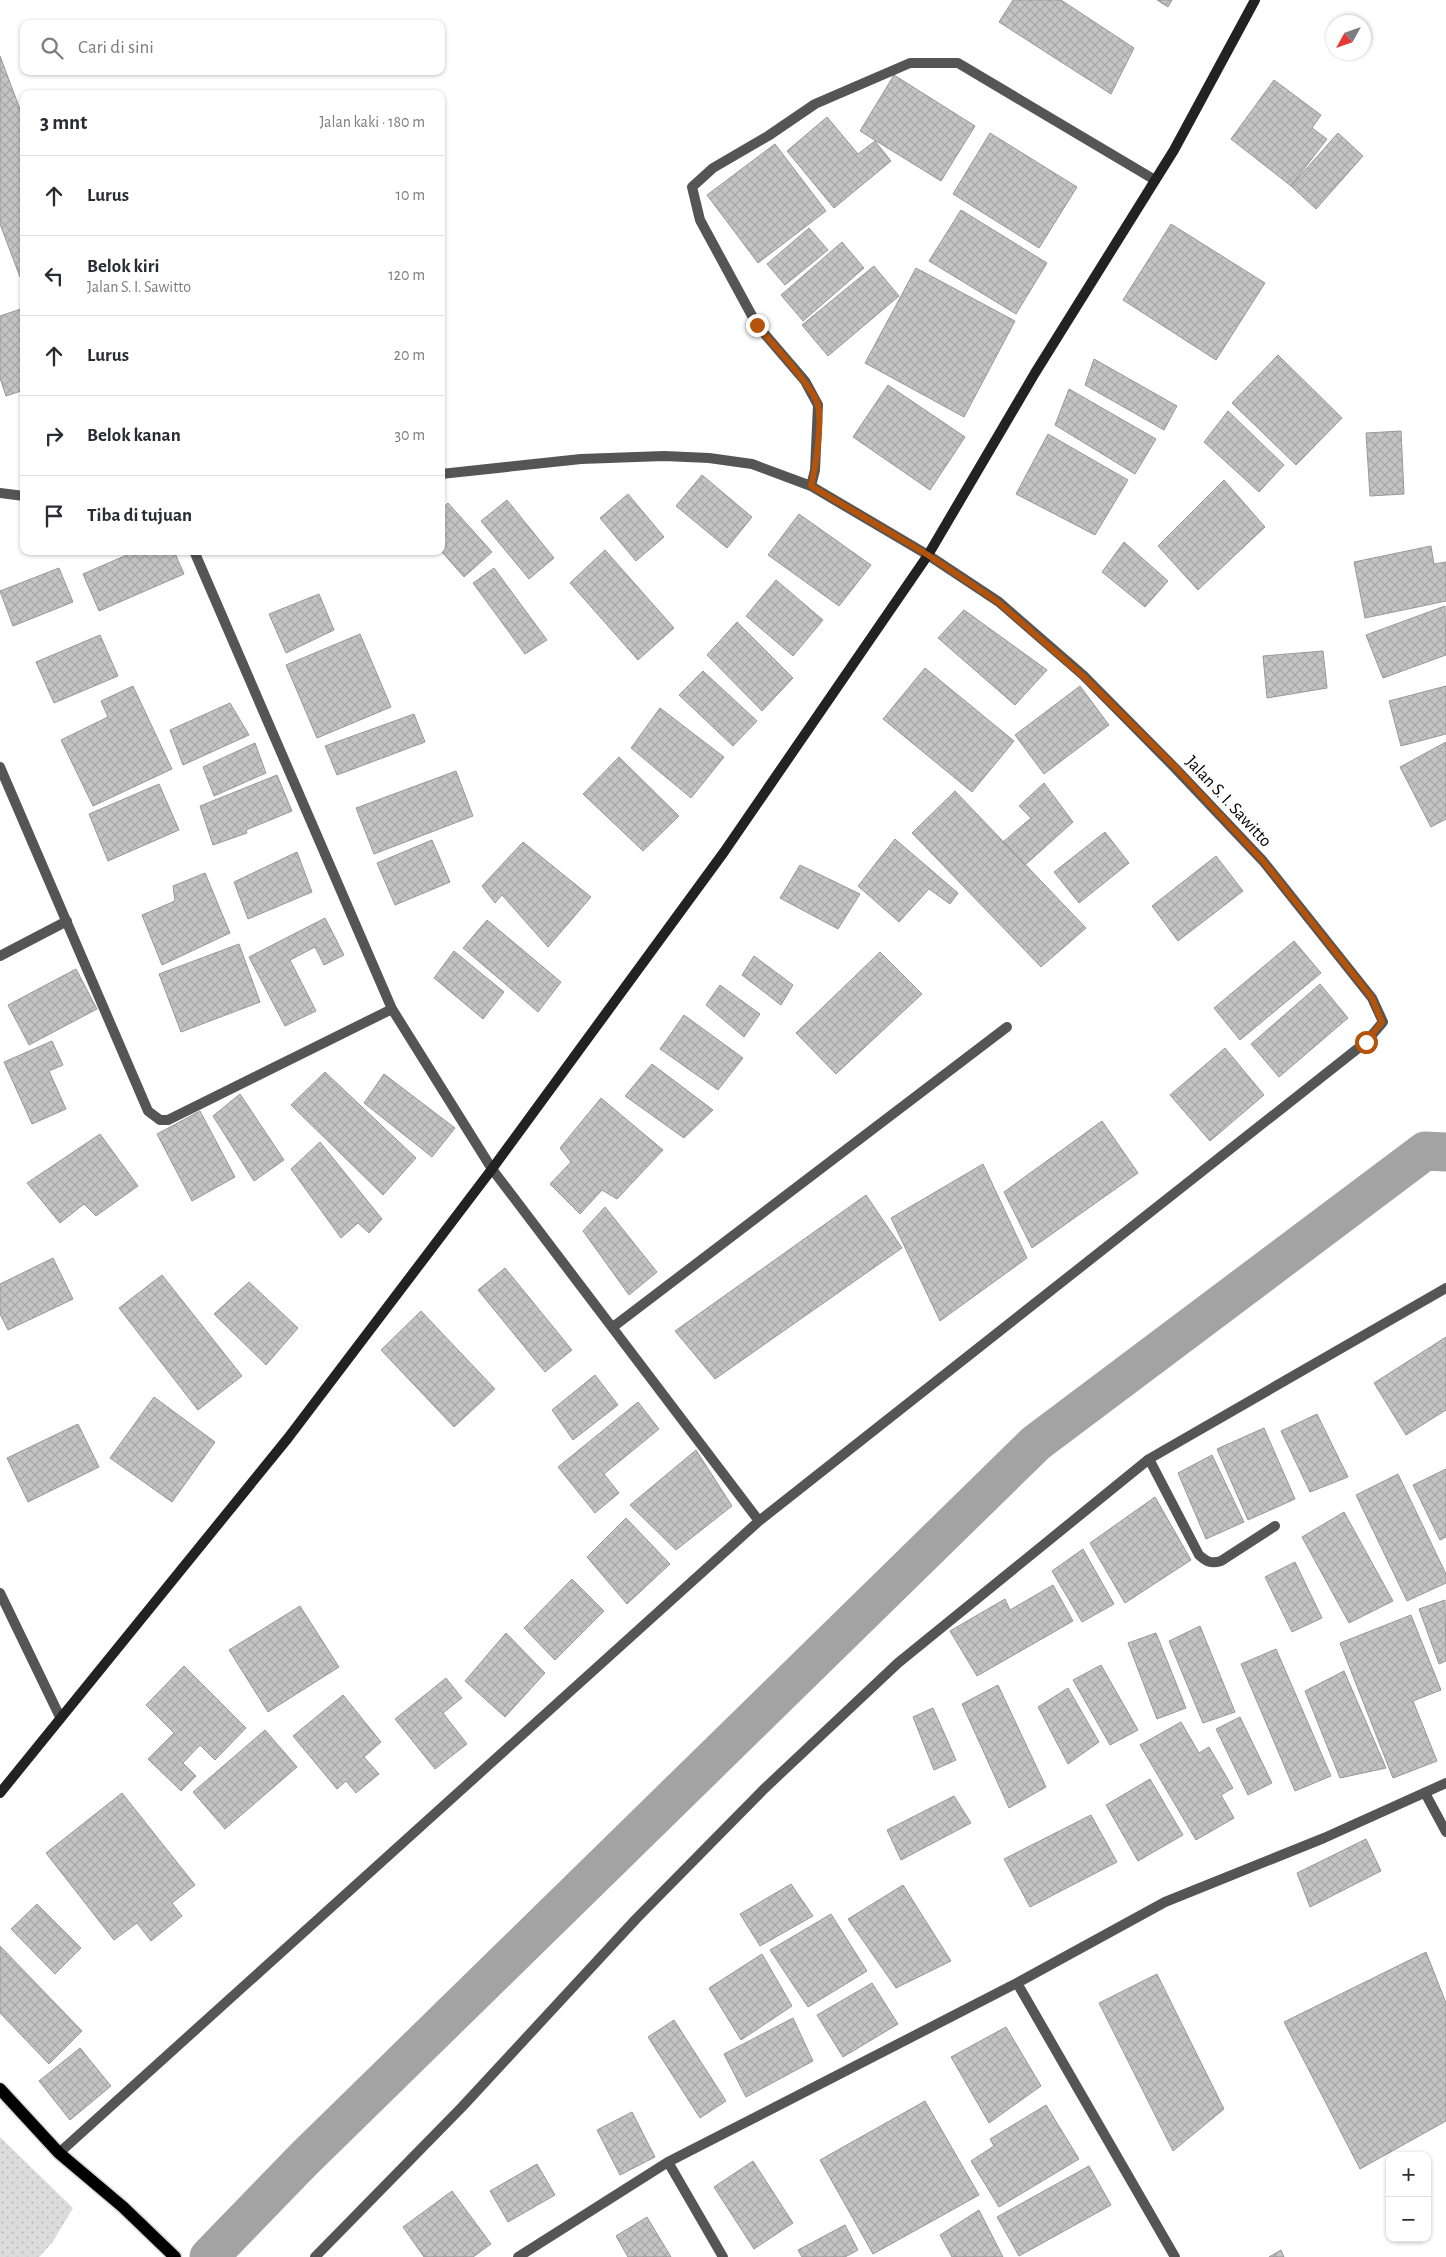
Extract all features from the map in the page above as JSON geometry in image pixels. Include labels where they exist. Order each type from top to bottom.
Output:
[{"type":"main road","points":[[2,2096],[59,2153],[123,2207],[174,2257]]},
{"type":"street","points":[[0,1793],[288,1438],[492,1169],[724,852],[928,555],[949,516],[1035,373],[1174,150],[1255,0]]},
{"type":"street","points":[[811,486],[815,470],[818,405],[805,382],[757,325],[700,220],[692,187],[713,168],[768,136],[815,104],[910,63],[958,62],[1155,180]]},
{"type":"street","name":"Jalan S. I. Sawitto","points":[[445,474],[581,459],[700,458],[752,464],[811,486],[928,555],[998,602],[1110,701],[1263,861],[1372,998],[1382,1022],[1366,1042],[759,1521]]},
{"type":"street","points":[[0,493],[20,496]]},
{"type":"street","points":[[59,2153],[759,1521],[492,1169],[392,1009],[196,555]]},
{"type":"street","points":[[0,766],[148,1111],[160,1120],[168,1120],[392,1009]]},
{"type":"street","points":[[0,956],[67,922]]},
{"type":"street","points":[[612,1327],[1008,1027]]},
{"type":"street","points":[[315,2257],[462,2107],[636,1918],[764,1789],[898,1663],[1149,1459],[1446,1288]]},
{"type":"street","points":[[1149,1459],[1199,1555],[1206,1561],[1212,1564],[1221,1561],[1274,1526]]},
{"type":"street","points":[[0,1593],[60,1717]]},
{"type":"street","points":[[518,2257],[668,2162],[1017,1983],[1165,1902],[1324,1838],[1446,1783]]},
{"type":"street","points":[[1425,1792],[1446,1832]]},
{"type":"street","points":[[1017,1983],[1175,2257]]},
{"type":"street","points":[[668,2162],[723,2257]]},
{"type":"shaded area","points":[[0,2137],[73,2208],[52,2243],[39,2257],[0,2257]]},
{"type":"building","points":[[1013,0],[1061,0],[1134,48],[1111,94],[999,22]]},
{"type":"building","points":[[1157,0],[1172,0],[1168,7]]},
{"type":"building","points":[[0,56],[20,109],[20,277],[0,224]]},
{"type":"building","points":[[894,75],[975,126],[941,181],[860,131]]},
{"type":"building","points":[[1274,80],[1321,115],[1312,128],[1327,139],[1291,186],[1231,139]]},
{"type":"building","points":[[827,117],[858,154],[875,141],[891,161],[834,208],[787,151]]},
{"type":"building","points":[[990,133],[1077,187],[1039,248],[953,194]]},
{"type":"building","points":[[1338,133],[1363,156],[1316,209],[1291,186]]},
{"type":"building","points":[[775,144],[826,211],[758,263],[707,195]]},
{"type":"building","points":[[961,210],[1047,263],[1016,314],[929,261]]},
{"type":"building","points":[[1171,224],[1265,283],[1216,360],[1123,300]]},
{"type":"building","points":[[809,228],[828,250],[785,285],[767,264]]},
{"type":"building","points":[[842,242],[864,268],[803,321],[781,295]]},
{"type":"building","points":[[874,266],[899,296],[828,356],[802,325]]},
{"type":"building","points":[[916,268],[1015,321],[964,417],[865,363]]},
{"type":"building","points":[[20,309],[20,391],[6,396],[0,378],[0,316]]},
{"type":"building","points":[[1278,355],[1342,418],[1296,465],[1232,403]]},
{"type":"building","points":[[1094,359],[1177,406],[1164,430],[1085,385]]},
{"type":"building","points":[[888,385],[965,437],[930,490],[853,437]]},
{"type":"building","points":[[1069,389],[1156,439],[1135,474],[1055,425]]},
{"type":"building","points":[[1228,411],[1284,465],[1259,492],[1204,442]]},
{"type":"building","points":[[1401,431],[1404,494],[1370,496],[1366,433]]},
{"type":"building","points":[[1048,434],[1128,480],[1095,535],[1016,494]]},
{"type":"building","points":[[702,475],[752,517],[727,548],[676,506]]},
{"type":"building","points":[[1224,480],[1265,527],[1198,590],[1158,546]]},
{"type":"building","points":[[628,494],[664,537],[636,561],[600,518]]},
{"type":"building","points":[[507,500],[554,558],[529,579],[481,521]]},
{"type":"building","points":[[448,503],[492,552],[464,577],[445,555],[445,506]]},
{"type":"building","points":[[799,514],[871,565],[839,606],[768,555]]},
{"type":"building","points":[[1124,542],[1168,581],[1145,607],[1102,572]]},
{"type":"building","points":[[1431,546],[1434,564],[1446,562],[1446,601],[1365,618],[1354,562]]},
{"type":"building","points":[[605,550],[674,628],[638,660],[570,583]]},
{"type":"building","points":[[127,555],[176,555],[184,574],[99,611],[83,574]]},
{"type":"building","points":[[59,568],[73,602],[13,626],[0,591]]},
{"type":"building","points":[[494,568],[547,640],[525,654],[473,583]]},
{"type":"building","points":[[776,580],[823,620],[793,656],[746,616]]},
{"type":"building","points":[[319,594],[334,630],[286,653],[269,614]]},
{"type":"building","points":[[1445,606],[1446,655],[1383,678],[1366,635]]},
{"type":"building","points":[[964,610],[1047,670],[1015,705],[938,638]]},
{"type":"building","points":[[737,622],[793,678],[762,711],[707,655]]},
{"type":"building","points":[[360,634],[391,707],[317,738],[286,665]]},
{"type":"building","points":[[100,635],[118,676],[54,703],[36,662]]},
{"type":"building","points":[[1323,651],[1327,688],[1267,698],[1263,656]]},
{"type":"building","points":[[925,668],[1014,741],[972,792],[883,719]]},
{"type":"building","points":[[703,671],[757,721],[733,746],[679,695]]},
{"type":"building","points":[[133,686],[172,769],[93,806],[61,740],[108,717],[101,701]]},
{"type":"building","points":[[1080,686],[1109,725],[1044,774],[1015,735]]},
{"type":"building","points":[[1446,686],[1446,734],[1401,746],[1389,701]]},
{"type":"building","points":[[230,703],[249,735],[183,765],[170,730]]},
{"type":"building","points":[[660,708],[724,757],[691,798],[631,748]]},
{"type":"building","points":[[414,714],[425,742],[337,775],[325,746]]},
{"type":"building","points":[[1446,742],[1446,819],[1431,827],[1400,767]]},
{"type":"building","points":[[255,743],[266,773],[214,796],[203,767]]},
{"type":"building","points":[[619,757],[679,816],[643,851],[583,794]]},
{"type":"building","points":[[456,771],[473,816],[374,854],[356,808]]},
{"type":"building","points":[[277,775],[292,811],[246,830],[247,833],[213,845],[200,806]]},
{"type":"building","points":[[1044,783],[1073,822],[1025,865],[1003,842],[1031,818],[1019,806]]},
{"type":"building","points":[[159,784],[179,830],[108,861],[89,814]]},
{"type":"building","points":[[955,791],[1086,928],[1041,967],[912,833]]},
{"type":"building","points":[[1105,832],[1129,863],[1079,903],[1054,872]]},
{"type":"building","points":[[895,839],[958,893],[950,904],[929,889],[899,922],[858,886]]},
{"type":"building","points":[[432,840],[450,882],[395,905],[377,863]]},
{"type":"building","points":[[523,842],[591,897],[548,947],[502,895],[495,903],[482,886]]},
{"type":"building","points":[[297,852],[312,892],[248,919],[234,882]]},
{"type":"building","points":[[1216,856],[1243,891],[1178,941],[1152,906]]},
{"type":"building","points":[[800,865],[860,894],[838,929],[780,898]]},
{"type":"building","points":[[205,873],[230,933],[162,965],[142,915],[175,901],[173,886]]},
{"type":"building","points":[[325,918],[344,955],[324,965],[315,947],[290,960],[316,1011],[285,1026],[249,957]]},
{"type":"building","points":[[487,920],[561,982],[538,1012],[463,948]]},
{"type":"building","points":[[1294,941],[1321,973],[1240,1040],[1214,1008]]},
{"type":"building","points":[[239,944],[260,1002],[181,1032],[159,974]]},
{"type":"building","points":[[454,951],[504,992],[483,1019],[434,978]]},
{"type":"building","points":[[880,952],[922,994],[836,1074],[796,1033]]},
{"type":"building","points":[[754,956],[793,985],[781,1005],[742,975]]},
{"type":"building","points":[[76,969],[97,1009],[29,1045],[8,1005]]},
{"type":"building","points":[[1320,984],[1348,1018],[1279,1077],[1251,1044]]},
{"type":"building","points":[[720,985],[760,1014],[744,1037],[706,1005]]},
{"type":"building","points":[[684,1015],[743,1058],[718,1090],[660,1049]]},
{"type":"building","points":[[52,1041],[63,1065],[49,1071],[66,1109],[32,1124],[4,1062]]},
{"type":"building","points":[[1225,1048],[1264,1095],[1210,1141],[1170,1095]]},
{"type":"building","points":[[652,1064],[713,1110],[684,1138],[625,1096]]},
{"type":"building","points":[[325,1072],[416,1158],[383,1195],[291,1105]]},
{"type":"building","points":[[384,1074],[455,1128],[432,1157],[364,1103]]},
{"type":"building","points":[[240,1094],[284,1160],[254,1181],[213,1116]]},
{"type":"building","points":[[601,1098],[663,1150],[617,1199],[602,1190],[580,1214],[550,1184],[571,1162],[560,1148]]},
{"type":"building","points":[[200,1111],[235,1177],[192,1201],[157,1134]]},
{"type":"building","points":[[1102,1121],[1138,1173],[1032,1248],[1004,1192]]},
{"type":"building","points":[[100,1134],[138,1186],[96,1216],[84,1204],[60,1223],[27,1183]]},
{"type":"building","points":[[320,1142],[382,1219],[369,1233],[358,1223],[341,1238],[291,1169]]},
{"type":"building","points":[[983,1164],[1027,1258],[940,1321],[891,1218]]},
{"type":"building","points":[[866,1195],[902,1248],[715,1379],[675,1331]]},
{"type":"building","points":[[605,1207],[657,1272],[629,1295],[583,1231]]},
{"type":"building","points":[[53,1258],[73,1299],[8,1330],[0,1314],[0,1284]]},
{"type":"building","points":[[505,1268],[572,1350],[545,1372],[478,1290]]},
{"type":"building","points":[[162,1275],[242,1376],[198,1410],[119,1308]]},
{"type":"building","points":[[249,1282],[298,1328],[266,1365],[214,1314]]},
{"type":"building","points":[[421,1311],[495,1389],[454,1427],[381,1350]]},
{"type":"building","points":[[1446,1337],[1446,1410],[1406,1435],[1374,1383]]},
{"type":"building","points":[[595,1375],[618,1405],[573,1440],[552,1410]]},
{"type":"building","points":[[154,1397],[215,1442],[172,1502],[110,1458]]},
{"type":"building","points":[[638,1402],[659,1429],[604,1474],[619,1493],[595,1513],[558,1467]]},
{"type":"building","points":[[1317,1414],[1348,1477],[1310,1492],[1281,1431]]},
{"type":"building","points":[[78,1424],[99,1467],[28,1502],[7,1458]]},
{"type":"building","points":[[1264,1428],[1295,1499],[1248,1520],[1217,1449]]},
{"type":"building","points":[[696,1450],[732,1506],[676,1550],[630,1505]]},
{"type":"building","points":[[1212,1455],[1244,1522],[1206,1539],[1178,1473]]},
{"type":"building","points":[[1446,1469],[1446,1537],[1440,1540],[1413,1485]]},
{"type":"building","points":[[1398,1474],[1446,1574],[1446,1583],[1407,1601],[1356,1495]]},
{"type":"building","points":[[1155,1497],[1191,1560],[1125,1603],[1090,1543]]},
{"type":"building","points":[[1344,1512],[1393,1601],[1349,1623],[1302,1537]]},
{"type":"building","points":[[626,1518],[670,1564],[627,1604],[587,1557]]},
{"type":"building","points":[[1083,1549],[1114,1604],[1082,1622],[1052,1571]]},
{"type":"building","points":[[1295,1562],[1322,1618],[1292,1632],[1265,1577]]},
{"type":"building","points":[[572,1579],[604,1611],[555,1660],[524,1628]]},
{"type":"building","points":[[1053,1585],[1073,1621],[977,1676],[950,1631],[1005,1599],[1010,1610]]},
{"type":"building","points":[[1445,1600],[1446,1661],[1439,1664],[1419,1609]]},
{"type":"building","points":[[300,1606],[339,1667],[268,1712],[229,1650]]},
{"type":"building","points":[[1411,1615],[1441,1690],[1413,1701],[1437,1761],[1393,1778],[1340,1643]]},
{"type":"building","points":[[1200,1626],[1235,1712],[1203,1723],[1169,1641]]},
{"type":"building","points":[[506,1633],[545,1673],[505,1717],[465,1681]]},
{"type":"building","points":[[1156,1633],[1186,1708],[1157,1719],[1128,1643]]},
{"type":"building","points":[[1276,1649],[1331,1776],[1295,1791],[1241,1664]]},
{"type":"building","points":[[1101,1665],[1138,1730],[1110,1745],[1073,1680]]},
{"type":"building","points":[[184,1666],[246,1728],[215,1760],[200,1745],[183,1763],[196,1776],[181,1791],[148,1759],[174,1733],[146,1705]]},
{"type":"building","points":[[1344,1671],[1386,1768],[1340,1778],[1305,1691]]},
{"type":"building","points":[[446,1678],[462,1698],[443,1713],[467,1744],[435,1769],[395,1719]]},
{"type":"building","points":[[998,1685],[1046,1787],[1009,1808],[962,1704]]},
{"type":"building","points":[[1068,1688],[1099,1742],[1068,1764],[1038,1707]]},
{"type":"building","points":[[343,1695],[381,1742],[364,1757],[379,1774],[356,1793],[346,1781],[337,1789],[293,1736]]},
{"type":"building","points":[[933,1708],[956,1760],[934,1770],[913,1717]]},
{"type":"building","points":[[1240,1717],[1272,1783],[1248,1795],[1216,1729]]},
{"type":"building","points":[[1181,1722],[1199,1753],[1209,1747],[1233,1788],[1221,1795],[1234,1818],[1196,1840],[1140,1745]]},
{"type":"building","points":[[265,1730],[297,1767],[225,1829],[193,1792]]},
{"type":"building","points":[[1150,1779],[1183,1835],[1138,1861],[1106,1805]]},
{"type":"building","points":[[122,1793],[195,1885],[172,1903],[182,1916],[151,1941],[137,1923],[114,1940],[46,1853]]},
{"type":"building","points":[[954,1796],[971,1823],[901,1860],[887,1830]]},
{"type":"building","points":[[1091,1815],[1117,1862],[1030,1907],[1004,1859]]},
{"type":"building","points":[[1366,1839],[1381,1871],[1310,1907],[1297,1873]]},
{"type":"building","points":[[791,1884],[813,1916],[760,1946],[740,1914]]},
{"type":"building","points":[[903,1885],[951,1961],[896,1988],[848,1919]]},
{"type":"building","points":[[37,1904],[81,1948],[55,1974],[11,1929]]},
{"type":"building","points":[[831,1914],[867,1971],[808,2007],[770,1950]]},
{"type":"building","points":[[0,1946],[82,2031],[49,2064],[0,2013]]},
{"type":"building","points":[[1426,1952],[1446,2003],[1446,2121],[1390,2152],[1386,2152],[1386,2154],[1360,2169],[1284,2022]]},
{"type":"building","points":[[762,1954],[792,2006],[741,2040],[709,1988]]},
{"type":"building","points":[[1157,1974],[1224,2109],[1173,2151],[1099,2003]]},
{"type":"building","points":[[872,1983],[898,2024],[843,2057],[817,2015]]},
{"type":"building","points":[[793,2018],[813,2061],[746,2097],[724,2054]]},
{"type":"building","points":[[674,2020],[726,2101],[700,2118],[648,2037]]},
{"type":"building","points":[[1006,2027],[1041,2086],[989,2123],[951,2057]]},
{"type":"building","points":[[80,2048],[111,2086],[70,2120],[39,2081]]},
{"type":"building","points":[[925,2101],[979,2195],[873,2254],[820,2160]]},
{"type":"building","points":[[1046,2105],[1079,2159],[999,2207],[971,2161],[994,2146],[990,2139]]},
{"type":"building","points":[[632,2112],[655,2157],[620,2175],[597,2130]]},
{"type":"building","points":[[753,2161],[793,2223],[754,2249],[714,2187]]},
{"type":"building","points":[[537,2164],[555,2195],[508,2222],[490,2191]]},
{"type":"building","points":[[1089,2166],[1111,2205],[1019,2256],[997,2217]]},
{"type":"building","points":[[452,2191],[491,2244],[473,2257],[424,2257],[403,2227]]},
{"type":"building","points":[[979,2210],[1003,2257],[952,2257],[940,2235]]},
{"type":"building","points":[[647,2217],[671,2257],[628,2257],[616,2236]]},
{"type":"building","points":[[845,2225],[858,2250],[845,2257],[802,2257],[798,2250]]},
{"type":"building","points":[[1281,2250],[1284,2257],[1269,2257]]},
{"type":"waterway","points":[[209,2257],[304,2159],[1036,1443],[1425,1151],[1446,1152]]},
{"type":"route","points":[[757,325],[805,382],[818,405],[815,470],[811,486],[928,555],[998,602],[1110,701],[1263,861],[1372,998],[1382,1022],[1366,1042]]}]
